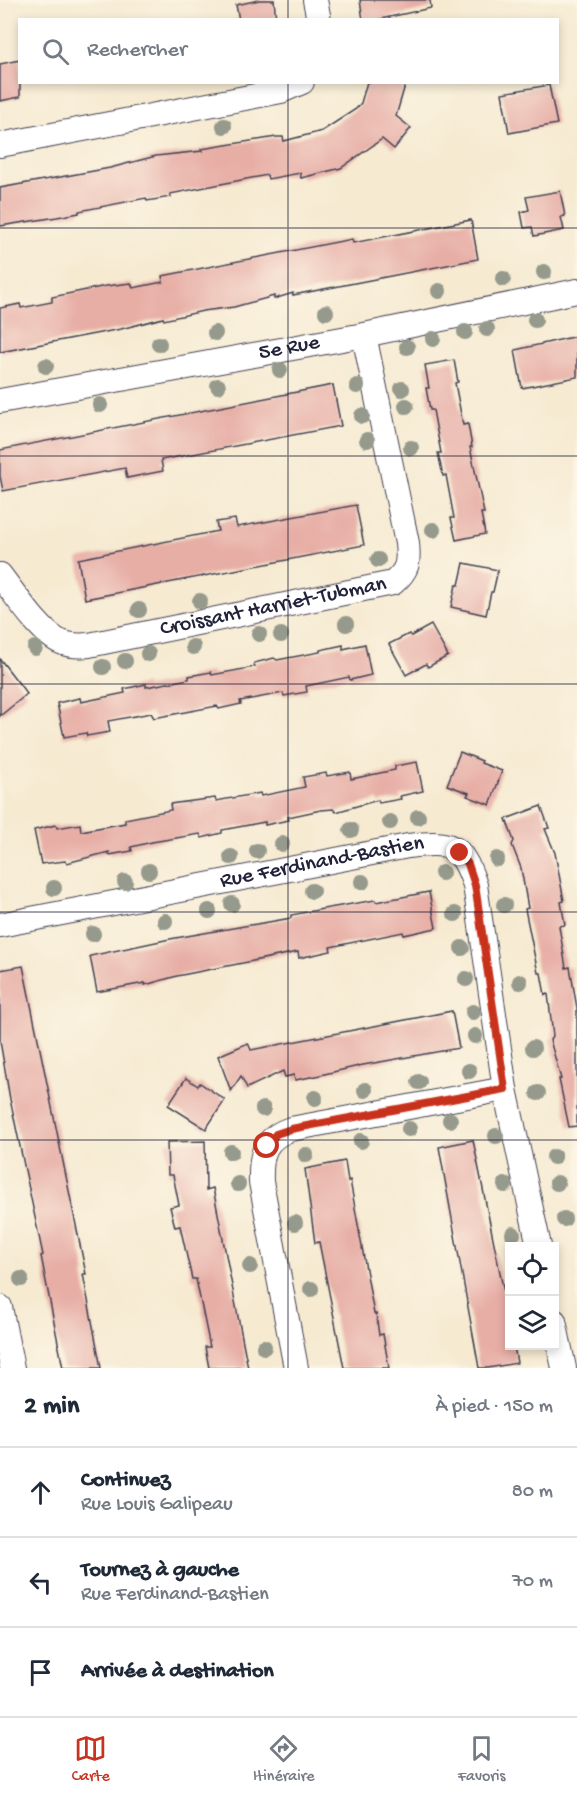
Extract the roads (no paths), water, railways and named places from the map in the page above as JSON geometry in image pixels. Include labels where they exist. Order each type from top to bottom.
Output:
[{"type":"street","points":[[315,0],[319,18]]},
{"type":"street","points":[[0,145],[281,91],[297,84]]},
{"type":"street","name":"5e Rue","points":[[0,401],[364,335],[577,291]]},
{"type":"street","name":"Croissant Harriet-Tubman","points":[[0,575],[44,630],[59,642],[74,646],[89,645],[393,583],[404,573],[408,559],[407,543],[364,335]]},
{"type":"street","name":"Rue Ferdinand-Bastien","points":[[0,925],[408,846],[440,843],[460,853],[468,864],[475,885],[505,1089],[538,1242]]},
{"type":"street","points":[[296,1368],[261,1182],[260,1164],[267,1146],[276,1134],[291,1129],[505,1089]]},
{"type":"street","points":[[0,1306],[12,1368]]},
{"type":"street","points":[[559,1342],[564,1368]]},
{"type":"street","points":[[570,1368],[577,1367]]}]
